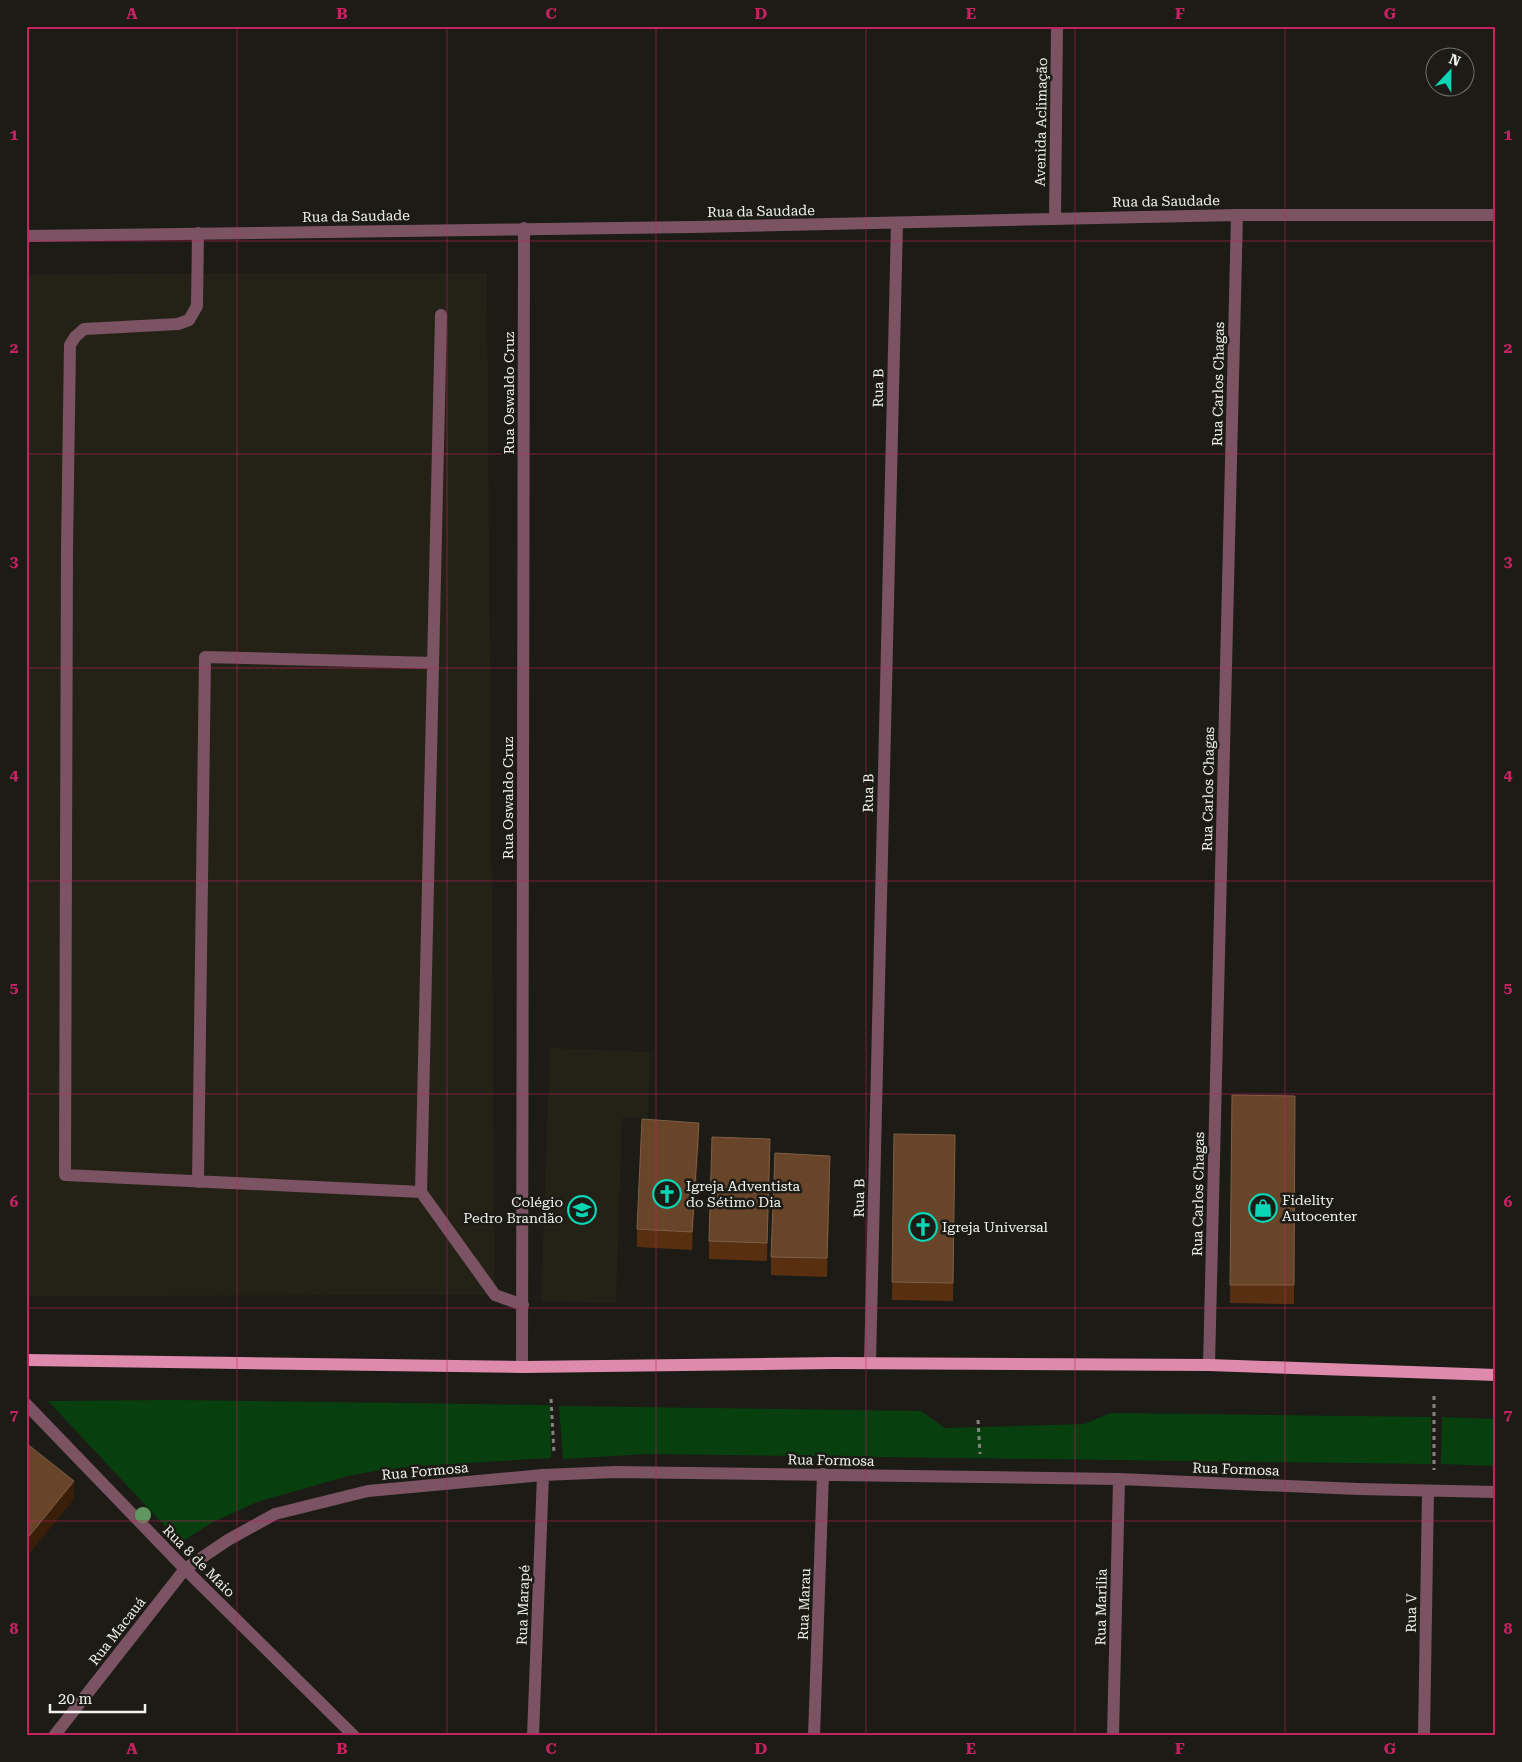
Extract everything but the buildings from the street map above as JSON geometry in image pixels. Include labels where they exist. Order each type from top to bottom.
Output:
[{"type":"main road","points":[[26,1360],[522,1367],[870,1363],[1209,1365],[1496,1375]]},
{"type":"street","name":"Avenida Aclimação","points":[[1055,219],[1057,26]]},
{"type":"street","name":"Rua da Saudade","points":[[26,236],[897,223],[1237,215],[1496,215]]},
{"type":"street","name":"Rua Carlos Chagas","points":[[1209,1365],[1237,215]]},
{"type":"street","name":"Rua B","points":[[870,1363],[897,223]]},
{"type":"street","name":"Rua Oswaldo Cruz","points":[[522,1367],[524,228]]},
{"type":"street","points":[[198,233],[197,306],[189,320],[178,324],[84,329],[75,337],[70,345],[67,569],[65,1175],[421,1192]]},
{"type":"street","points":[[441,315],[421,1192],[494,1295],[522,1304]]},
{"type":"street","points":[[198,1182],[205,658],[433,663]]},
{"type":"street","name":"Rua 8 de Maio","points":[[26,1404],[185,1569],[354,1736]]},
{"type":"street","name":"Rua Formosa","points":[[185,1569],[228,1540],[275,1514],[368,1491],[542,1475],[615,1472],[1119,1479],[1496,1492]]},
{"type":"street","name":"Rua Marau","points":[[814,1736],[823,1474]]},
{"type":"street","name":"Rua Marapé","points":[[534,1736],[542,1475]]},
{"type":"street","name":"Rua Marilia","points":[[1113,1736],[1119,1479]]},
{"type":"street","name":"Rua V","points":[[1424,1736],[1428,1491]]},
{"type":"street","name":"Rua Macauá","points":[[54,1736],[185,1569]]},
{"type":"path","points":[[551,1399],[555,1462]]},
{"type":"path","points":[[1434,1412],[1434,1470]]},
{"type":"path","points":[[978,1420],[980,1477]]},
{"type":"shaded area","points":[[487,273],[495,1295],[26,1296],[26,274]]},
{"type":"shaded area","name":"Colégio Pedro Brandão","points":[[550,1048],[650,1052],[648,1118],[622,1118],[616,1303],[541,1301]]},
{"type":"green space","points":[[173,1400],[550,1405],[551,1458],[418,1466],[348,1476],[257,1502],[213,1522],[186,1539],[179,1541],[48,1401]]},
{"type":"green space","points":[[559,1406],[921,1411],[945,1428],[1084,1424],[1111,1413],[1431,1417],[1431,1464],[648,1454],[563,1459]]},
{"type":"green space","points":[[1442,1417],[1496,1419],[1496,1466],[1441,1464]]},
{"type":"place","name":"Igreja Adventista do Sétimo Dia","points":[[667,1194]]},
{"type":"place","name":"Fidelity Autocenter","points":[[1263,1208]]},
{"type":"place","name":"Colégio Pedro Brandão","points":[[582,1210]]},
{"type":"place","name":"Igreja Universal","points":[[923,1227]]}]
